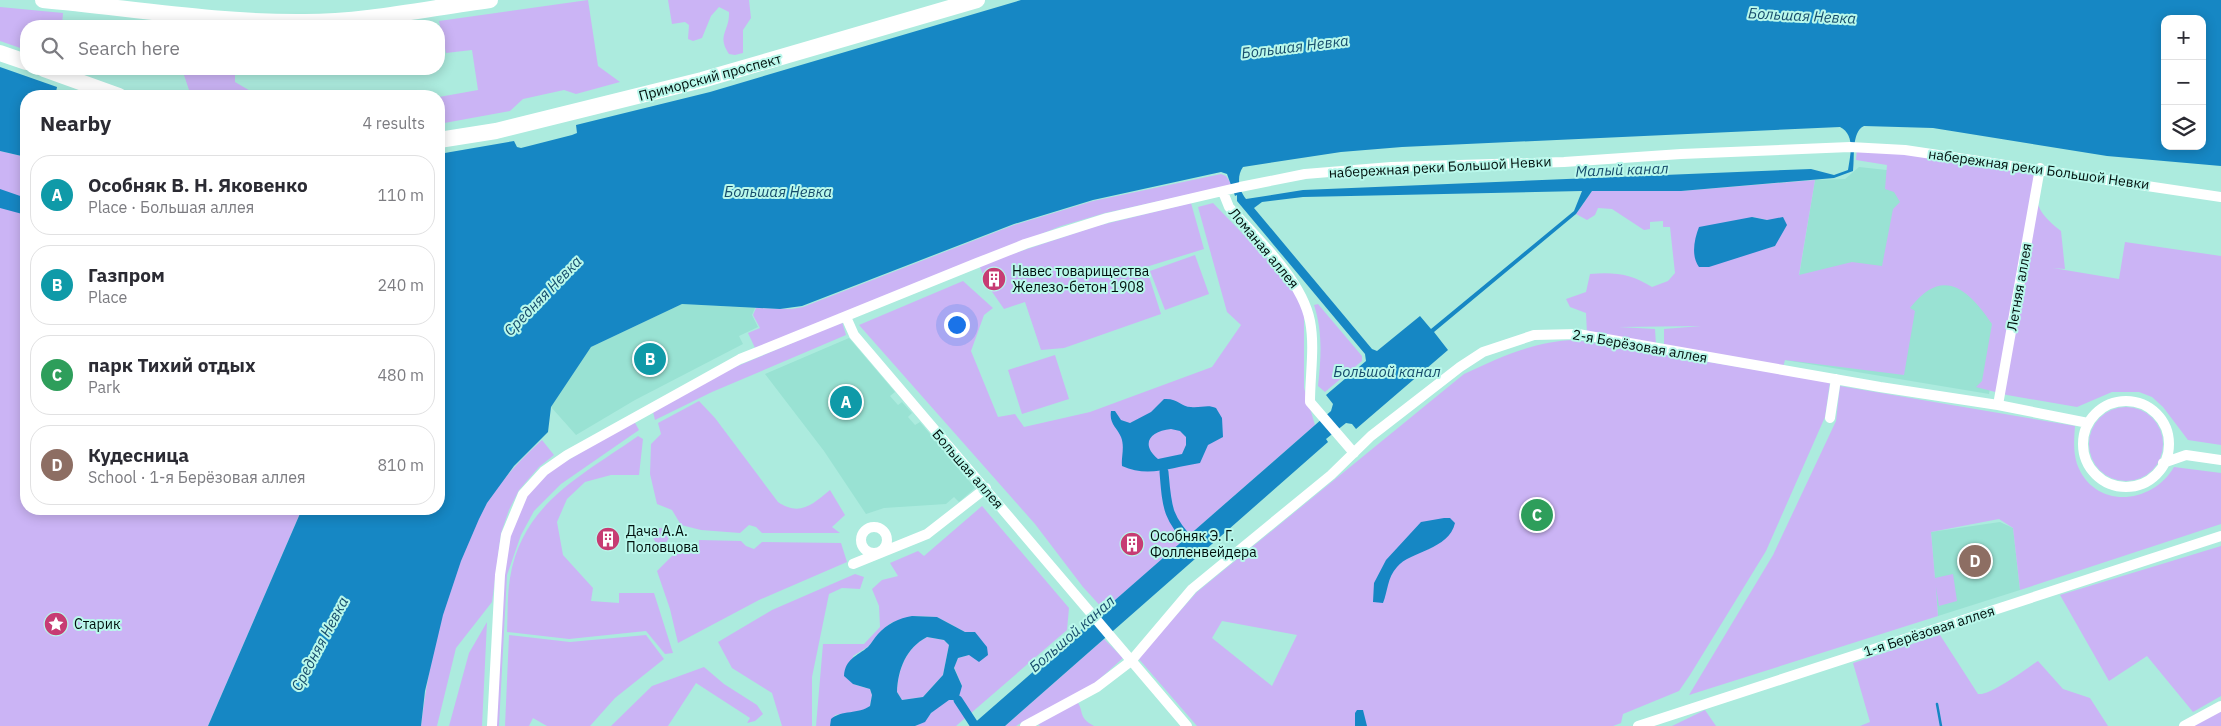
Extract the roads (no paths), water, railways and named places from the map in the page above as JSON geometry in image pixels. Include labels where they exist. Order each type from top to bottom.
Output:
[{"type":"main road","points":[[43,0],[224,18],[266,20]]},
{"type":"main road","points":[[338,20],[490,0]]},
{"type":"main road","name":"Приморский проспект","points":[[445,139],[504,129],[702,80],[977,0]]},
{"type":"main road","points":[[0,52],[20,60]]},
{"type":"main road","points":[[61,75],[102,90]]},
{"type":"street","name":"набережная реки Большой Невки","points":[[492,726],[500,575],[506,535],[523,494],[544,471],[567,455],[704,378],[753,353],[977,263],[1044,238],[1107,218],[1295,176],[1345,170],[1564,162],[1681,154],[1853,147],[1905,150],[2040,168],[2221,197]]},
{"type":"street","name":"Летняя аллея","points":[[1998,405],[2040,168]]},
{"type":"street","name":"Ломаная аллея","points":[[1223,192],[1229,207],[1292,280],[1302,296],[1310,323],[1312,350],[1310,402],[1354,453]]},
{"type":"street","name":"Большая аллея","points":[[846,317],[854,335],[986,488],[1131,661]]},
{"type":"street","name":"2-я Берёзовая аллея","points":[[1025,726],[1097,687],[1131,661],[1192,589],[1331,475],[1372,436],[1468,362],[1483,352],[1534,335],[1578,334],[1998,405],[2088,423]]},
{"type":"street","points":[[1830,418],[1836,379]]},
{"type":"street","points":[[2120,402],[2135,402],[2155,412],[2164,424],[2168,439],[2167,453],[2163,463],[2152,477],[2136,485],[2119,486],[2106,482],[2091,469],[2085,457],[2083,442],[2088,423],[2096,413],[2107,406],[2120,402]]},
{"type":"street","points":[[2168,439],[2186,455]]},
{"type":"street","points":[[2163,463],[2186,455],[2221,460]]},
{"type":"street","points":[[853,564],[887,548],[927,534],[986,488]]},
{"type":"street","name":"1-я Берёзовая аллея","points":[[1638,726],[2221,536]]},
{"type":"street","points":[[1131,661],[1187,726]]},
{"type":"street","points":[[2184,726],[2221,706]]},
{"type":"street","points":[[1666,726],[1672,715]]},
{"type":"water","name":"Большая Невка","points":[[1021,0],[2221,0],[2221,166],[2107,156],[1933,128],[1864,126],[1860,129],[1855,139],[1853,171],[1834,178],[1681,191],[1592,191],[1576,214],[1434,332],[1448,350],[1356,429],[1352,424],[1346,423],[1326,439],[1328,442],[1005,726],[971,726],[1331,411],[1333,404],[1326,395],[1366,361],[1365,354],[1237,201],[1237,195],[1235,196],[1227,174],[1221,172],[1093,200],[1014,224],[802,306],[780,309],[682,304],[591,347],[551,407],[548,432],[514,466],[487,503],[479,519],[461,561],[443,615],[425,691],[421,726],[208,726],[299,515],[445,515],[445,153],[514,141],[517,147],[521,148],[577,133],[576,125],[710,92]],"holes":[[[1840,127],[1845,131],[1851,146],[1848,170],[1834,175],[1811,169],[1303,190],[1246,199],[1240,188],[1239,179],[1243,167],[1341,152],[1402,147]],[[1582,191],[1574,211],[1431,329],[1420,316],[1377,351],[1372,349],[1254,208],[1262,202],[1303,197]]]},
{"type":"water","points":[[0,67],[57,87],[56,90],[20,90],[20,156],[0,151]]},
{"type":"water","points":[[0,189],[20,196],[20,213],[0,208]]},
{"type":"water","points":[[1752,217],[1767,220],[1783,217],[1787,225],[1775,246],[1709,267],[1699,267],[1696,263],[1694,248],[1699,227]]},
{"type":"water","points":[[1164,399],[1173,400],[1188,407],[1207,406],[1216,408],[1222,418],[1223,437],[1208,445],[1200,463],[1151,471],[1141,471],[1122,466],[1122,441],[1112,422],[1111,411],[1115,411],[1121,420],[1130,423],[1151,412]],"holes":[[[1164,430],[1180,431],[1186,437],[1186,445],[1182,454],[1158,459],[1149,448],[1150,439],[1153,435]]]},
{"type":"water","points":[[1450,518],[1455,523],[1451,532],[1437,545],[1411,557],[1397,567],[1389,580],[1383,603],[1373,602],[1374,583],[1386,560],[1421,522]]},
{"type":"water","points":[[907,617],[937,617],[965,632],[975,632],[987,647],[988,655],[979,662],[969,655],[958,658],[954,668],[962,686],[958,700],[949,700],[931,713],[925,722],[915,726],[830,726],[831,719],[835,716],[870,706],[872,695],[870,689],[853,684],[844,676],[849,662],[868,647],[885,627]],"holes":[[[927,637],[944,640],[949,645],[943,675],[923,697],[902,700],[897,692],[899,675],[904,660],[914,647]]]},
{"type":"water","points":[[1357,710],[1363,710],[1367,726],[1355,726],[1355,713]]},
{"type":"waterway","points":[[1164,472],[1166,495],[1173,520],[1193,545]]},
{"type":"waterway","points":[[958,700],[975,726]]},
{"type":"waterway","points":[[1937,704],[1941,726]]},
{"type":"place","name":"Навес товарищества Железо-бетон 1908","points":[[994,279]]},
{"type":"place","name":"Газпром","points":[[650,359]]},
{"type":"place","name":"Особняк В. Н. Яковенко","points":[[846,402]]},
{"type":"place","name":"парк Тихий отдых","points":[[1537,515]]},
{"type":"place","name":"Дача А.А. Половцова","points":[[608,539]]},
{"type":"place","name":"Особняк Э. Г. Фолленвейдера","points":[[1132,544]]},
{"type":"place","name":"Кудесница","points":[[1975,561]]},
{"type":"place","name":"Старик","points":[[56,624]]},
{"type":"water label","name":"Малый канал","points":[[1622,170]]},
{"type":"water label","name":"Средняя Невка","points":[[543,296]]},
{"type":"water label","name":"Большой канал","points":[[1387,372]]},
{"type":"water label","name":"Большой канал","points":[[1072,634]]},
{"type":"water label","name":"Средняя Невка","points":[[320,644]]}]
